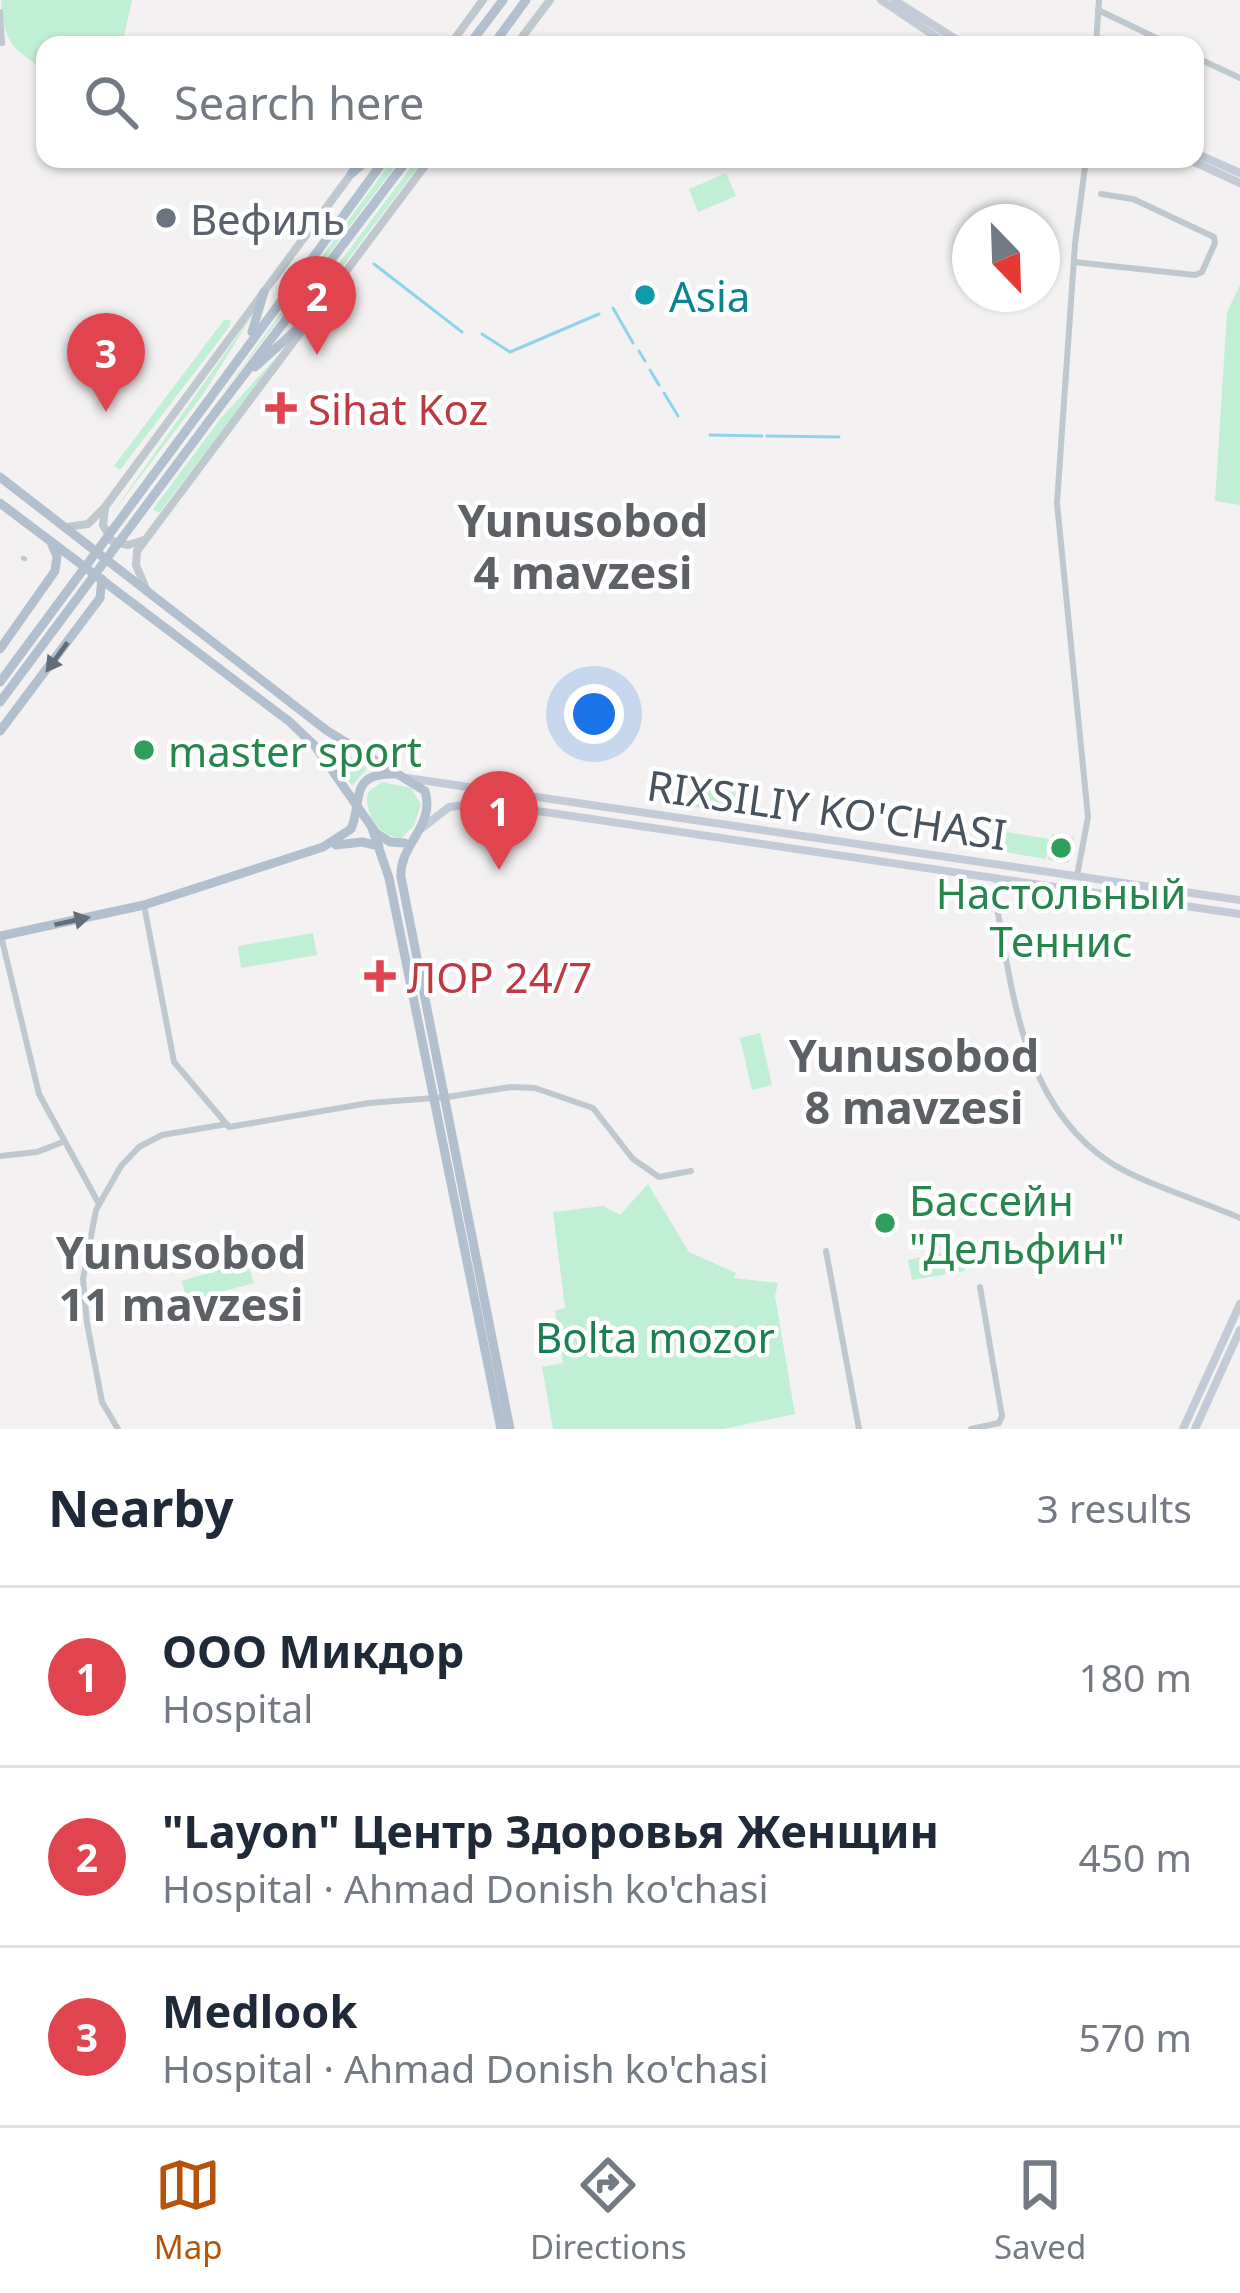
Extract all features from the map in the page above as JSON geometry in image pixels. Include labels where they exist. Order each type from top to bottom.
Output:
[{"type":"main road","points":[[477,36],[503,0]]},
{"type":"main road","points":[[500,36],[526,0]]},
{"type":"main road","points":[[881,0],[935,36]]},
{"type":"main road","points":[[894,0],[951,36]]},
{"type":"main road","points":[[1204,157],[1240,173]]},
{"type":"main road","points":[[1204,166],[1240,183]]},
{"type":"main road","points":[[352,172],[356,168]]},
{"type":"main road","points":[[0,682],[378,168]]},
{"type":"main road","points":[[0,702],[401,168]]},
{"type":"main road","points":[[249,340],[264,292]]},
{"type":"main road","points":[[238,383],[314,314]]},
{"type":"main road","points":[[0,477],[326,730],[420,786],[428,798],[421,829],[402,857],[401,877],[501,1429]]},
{"type":"main road","points":[[0,503],[304,734],[372,828],[441,1098],[510,1429]]},
{"type":"main road","points":[[0,649],[56,568],[56,553],[45,536]]},
{"type":"main road","points":[[0,731],[100,598],[102,579]]},
{"type":"main road","points":[[192,647],[202,646],[203,635]]},
{"type":"main road","points":[[322,848],[351,829],[360,789],[370,778],[388,774],[406,778]]},
{"type":"main road","name":"RIXSILIY KO'CHASI","points":[[406,778],[1240,900]]},
{"type":"main road","points":[[540,811],[542,797]]},
{"type":"main road","name":"RIXSILIY KO'CHASI","points":[[421,829],[445,809],[463,802],[1240,914]]},
{"type":"main road","points":[[372,828],[390,842],[405,843]]},
{"type":"main road","points":[[1,936],[144,905],[322,848],[405,843],[421,829]]},
{"type":"main road","points":[[950,871],[952,857]]},
{"type":"main road","points":[[1184,1429],[1240,1304]]},
{"type":"main road","points":[[1195,1429],[1240,1330]]},
{"type":"street","points":[[457,36],[483,0]]},
{"type":"street","points":[[523,36],[550,0]]},
{"type":"street","points":[[1097,36],[1099,0]]},
{"type":"street","points":[[1098,10],[1152,36]]},
{"type":"street","points":[[0,12],[2,44]]},
{"type":"street","points":[[1204,61],[1240,78]]},
{"type":"street","points":[[147,591],[136,558],[149,536],[423,168]]},
{"type":"street","points":[[1077,876],[1088,817],[1057,503],[1085,168]]},
{"type":"street","points":[[62,526],[88,524],[105,507],[352,172]]},
{"type":"street","points":[[1074,262],[1195,275],[1202,272],[1215,244],[1214,237],[1133,200],[1101,194]]},
{"type":"street","points":[[105,507],[103,525],[112,541],[133,545],[149,536]]},
{"type":"street","points":[[998,878],[995,897],[1026,1047],[1058,1114],[1114,1165],[1240,1218]]},
{"type":"street","points":[[144,905],[174,1062],[229,1127],[369,1103],[511,1087],[553,1093],[593,1108],[633,1159],[659,1177],[691,1171]]},
{"type":"street","points":[[1,936],[31,1069],[99,1204]]},
{"type":"street","points":[[118,1429],[100,1395],[84,1292],[99,1204],[124,1161],[139,1147],[162,1135],[226,1124]]},
{"type":"street","points":[[0,1156],[64,1142]]},
{"type":"street","points":[[826,1251],[860,1429]]},
{"type":"street","points":[[971,1429],[999,1424],[1000,1399],[980,1287]]},
{"type":"green space","points":[[1,0],[132,0],[124,36],[36,36],[36,64],[11,42]]},
{"type":"green space","points":[[386,168],[394,168],[222,394]]},
{"type":"green space","points":[[410,168],[417,168],[317,300],[290,329]]},
{"type":"green space","points":[[726,173],[736,196],[698,212],[689,189]]},
{"type":"green space","points":[[1240,285],[1240,505],[1215,501],[1227,312]]},
{"type":"green space","points":[[255,311],[204,393],[111,515]]},
{"type":"green space","points":[[224,320],[231,320],[230,326],[120,470],[114,466]]},
{"type":"green space","points":[[283,350],[159,513],[153,509],[221,418]]},
{"type":"green space","points":[[336,749],[369,766],[352,786],[340,769]]},
{"type":"green space","points":[[382,782],[411,788],[421,804],[414,826],[401,838],[380,829],[370,816],[368,792]]},
{"type":"green space","points":[[699,786],[739,793],[735,814],[695,807]]},
{"type":"green space","points":[[1007,832],[1049,839],[1046,859],[1004,852]]},
{"type":"green space","name":"Настольный Теннис","points":[[1052,834],[1074,837],[1069,863],[1048,860]]},
{"type":"green space","points":[[313,933],[317,955],[241,968],[238,946]]},
{"type":"green space","points":[[760,1033],[772,1085],[752,1090],[740,1038]]},
{"type":"green space","name":"Bolta mozor","points":[[648,1184],[689,1252],[736,1273],[734,1278],[778,1283],[775,1296],[795,1414],[723,1429],[553,1429],[542,1367],[563,1363],[555,1311],[565,1308],[553,1212],[603,1206],[620,1215]]},
{"type":"green space","points":[[961,1249],[965,1271],[912,1280],[908,1260]]},
{"type":"green space","points":[[247,1261],[254,1283],[187,1301],[182,1281]]},
{"type":"waterway","points":[[374,264],[462,332]]},
{"type":"waterway","points":[[613,308],[633,343]]},
{"type":"waterway","points":[[482,334],[510,352],[599,314]]},
{"type":"waterway","points":[[639,351],[645,361]]},
{"type":"waterway","points":[[650,370],[659,385]]},
{"type":"waterway","points":[[664,393],[678,416]]},
{"type":"waterway","points":[[710,435],[762,436]]},
{"type":"waterway","points":[[767,436],[839,437]]},
{"type":"place","name":"Вефиль","points":[[166,218]]},
{"type":"place","name":"Asia","points":[[645,295]]},
{"type":"place","name":"\"Layon\" Центр Здоровья Женщин","points":[[317,355]]},
{"type":"place","name":"Sihat Koz","points":[[281,408]]},
{"type":"place","name":"Medlook","points":[[106,412]]},
{"type":"place","name":"master sport","points":[[144,750]]},
{"type":"place","name":"Настольный Теннис","points":[[1061,848]]},
{"type":"place","name":"ООО Микдор","points":[[499,870]]},
{"type":"place","name":"ЛОР 24/7","points":[[380,976]]},
{"type":"place","name":"Бассейн \"Дельфин\"","points":[[885,1223]]},
{"type":"district","name":"Yunusobod 4 mavzesi","points":[[583,545]]},
{"type":"district","name":"Yunusobod 8 mavzesi","points":[[914,1080]]},
{"type":"district","name":"Yunusobod 11 mavzesi","points":[[181,1277]]}]
